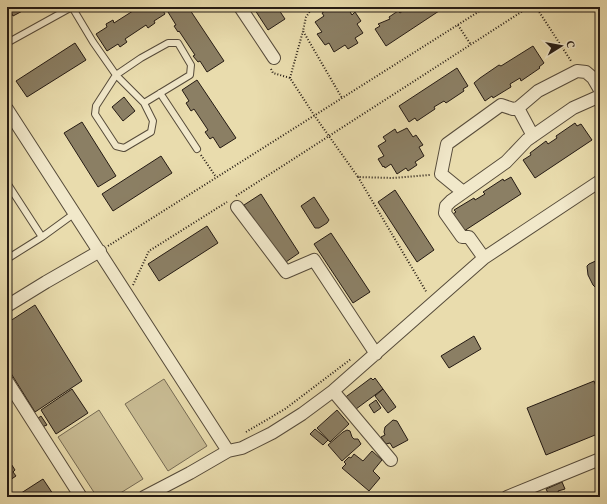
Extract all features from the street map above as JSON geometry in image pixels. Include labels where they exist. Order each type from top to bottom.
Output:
[{"type":"street","points":[[240,7],[274,58]]},
{"type":"street","points":[[464,192],[441,174],[447,144],[502,106],[513,109],[518,108],[538,91],[577,71],[586,72],[593,78],[600,90]]},
{"type":"street","points":[[484,258],[469,237],[462,237],[445,213],[446,206],[506,162],[533,136],[573,108],[600,96]]},
{"type":"street","points":[[518,108],[533,136]]},
{"type":"street","points":[[7,109],[100,251],[127,297],[228,451]]},
{"type":"street","points":[[144,497],[228,451],[242,448],[272,433],[302,414],[333,391],[484,258],[600,182]]},
{"type":"street","points":[[234,201],[286,272],[314,260],[376,354]]},
{"type":"street","points":[[7,306],[100,251]]},
{"type":"street","points":[[7,381],[81,497]]},
{"type":"street","points":[[333,391],[391,460]]},
{"type":"street","points":[[508,497],[600,459]]},
{"type":"lane","points":[[7,43],[72,7],[116,75],[144,103],[153,121],[151,132],[124,148],[116,146],[95,114],[96,106],[116,75],[141,58],[168,43],[178,43],[191,65],[190,75],[144,103]]},
{"type":"lane","points":[[160,93],[197,149]]},
{"type":"lane","points":[[7,183],[42,237]]},
{"type":"lane","points":[[7,259],[42,237],[75,213]]},
{"type":"path","points":[[290,78],[306,17],[313,7]]},
{"type":"path","points":[[100,251],[486,7]]},
{"type":"path","points":[[127,297],[149,251],[234,201],[328,137],[529,7]]},
{"type":"path","points":[[536,7],[577,71]]},
{"type":"path","points":[[458,25],[471,45]]},
{"type":"path","points":[[303,31],[342,98]]},
{"type":"path","points":[[274,58],[268,63],[273,73],[290,78],[328,137],[358,177],[428,293],[422,298]]},
{"type":"path","points":[[197,149],[216,178]]},
{"type":"path","points":[[358,177],[392,178],[441,174]]},
{"type":"path","points":[[245,433],[285,409],[351,358]]},
{"type":"shaded area","points":[[164,379],[207,446],[168,471],[125,404]]},
{"type":"shaded area","points":[[99,410],[143,479],[114,497],[97,497],[58,437]]},
{"type":"building","points":[[8,7],[30,7],[13,16]]},
{"type":"building","points":[[135,7],[161,7],[165,14],[154,21],[155,23],[148,28],[146,25],[125,39],[127,42],[120,47],[118,44],[107,51],[96,34],[107,27],[106,24],[113,20],[114,23],[136,9]]},
{"type":"building","points":[[175,7],[188,7],[224,61],[207,72],[200,61],[198,62],[193,56],[195,55],[174,26],[176,25],[168,12]]},
{"type":"building","points":[[253,7],[277,7],[285,19],[268,30]]},
{"type":"building","points":[[331,7],[334,7],[337,11],[347,7],[352,15],[355,12],[361,21],[357,24],[363,33],[355,38],[358,43],[348,49],[345,45],[334,52],[329,43],[325,45],[317,34],[322,32],[315,22],[324,16],[322,13]]},
{"type":"building","points":[[408,7],[441,7],[442,9],[386,46],[375,29],[380,26],[378,24],[390,19],[389,17],[398,11],[400,13]]},
{"type":"building","points":[[75,43],[86,60],[27,97],[16,81]]},
{"type":"building","points":[[533,46],[544,63],[539,67],[540,68],[521,81],[520,78],[510,84],[511,87],[485,101],[474,83],[499,65],[501,66]]},
{"type":"building","points":[[457,68],[468,86],[463,89],[464,91],[446,103],[444,101],[434,107],[435,109],[417,121],[415,118],[409,122],[399,106]]},
{"type":"building","points":[[197,80],[236,138],[220,148],[213,137],[210,139],[205,132],[208,130],[194,109],[191,111],[186,103],[189,101],[182,90]]},
{"type":"building","points":[[124,97],[135,111],[123,121],[112,107]]},
{"type":"building","points":[[82,122],[116,176],[98,187],[64,133]]},
{"type":"building","points":[[575,123],[577,126],[581,124],[592,140],[535,178],[523,160],[531,155],[530,153],[546,141],[548,144],[557,138],[556,136]]},
{"type":"building","points":[[407,128],[413,137],[416,135],[423,145],[419,147],[424,156],[415,162],[417,165],[408,171],[406,168],[397,174],[391,164],[385,168],[384,166],[383,167],[378,159],[384,156],[378,146],[386,141],[383,137],[395,129],[397,133]]},
{"type":"building","points":[[161,156],[172,173],[113,211],[102,194]]},
{"type":"building","points":[[511,177],[521,194],[461,233],[450,216],[456,212],[454,210],[474,198],[475,200],[485,194],[483,192],[503,179],[504,181]]},
{"type":"building","points":[[395,190],[434,250],[417,262],[378,202]]},
{"type":"building","points":[[261,194],[299,253],[283,264],[244,205]]},
{"type":"building","points":[[314,197],[329,220],[319,228],[315,228],[301,206]]},
{"type":"building","points":[[207,226],[218,243],[159,281],[148,264]]},
{"type":"building","points":[[331,233],[370,292],[353,303],[314,244]]},
{"type":"building","points":[[600,259],[600,292],[593,285],[588,275],[587,266]]},
{"type":"building","points":[[35,305],[82,381],[35,412],[7,367],[7,323]]},
{"type":"building","points":[[474,336],[481,349],[449,368],[441,356]]},
{"type":"building","points":[[371,378],[373,380],[375,378],[383,389],[352,412],[343,399]]},
{"type":"building","points":[[594,381],[600,397],[600,433],[546,455],[527,408]]},
{"type":"building","points":[[72,389],[88,413],[56,434],[41,410]]},
{"type":"building","points":[[383,389],[396,407],[388,413],[375,396]]},
{"type":"building","points":[[376,400],[381,408],[374,413],[369,405]]},
{"type":"building","points":[[337,410],[349,424],[330,442],[317,428]]},
{"type":"building","points":[[41,416],[47,425],[42,427],[37,419]]},
{"type":"building","points":[[393,420],[397,421],[408,440],[393,448],[390,443],[386,444],[381,437],[385,435],[385,427]]},
{"type":"building","points":[[315,429],[328,440],[323,445],[310,434]]},
{"type":"building","points":[[347,430],[350,431],[354,439],[358,439],[361,444],[342,461],[328,445]]},
{"type":"building","points":[[372,451],[382,460],[373,471],[380,478],[369,491],[342,468],[346,464],[344,462],[349,457],[351,458],[354,454],[363,461]]},
{"type":"building","points":[[8,452],[11,457],[8,459],[15,470],[13,472],[16,476],[7,482],[7,453]]},
{"type":"building","points":[[43,479],[53,494],[48,497],[15,497]]},
{"type":"building","points":[[562,482],[565,489],[558,491],[559,495],[565,492],[567,497],[550,497],[546,489]]}]
